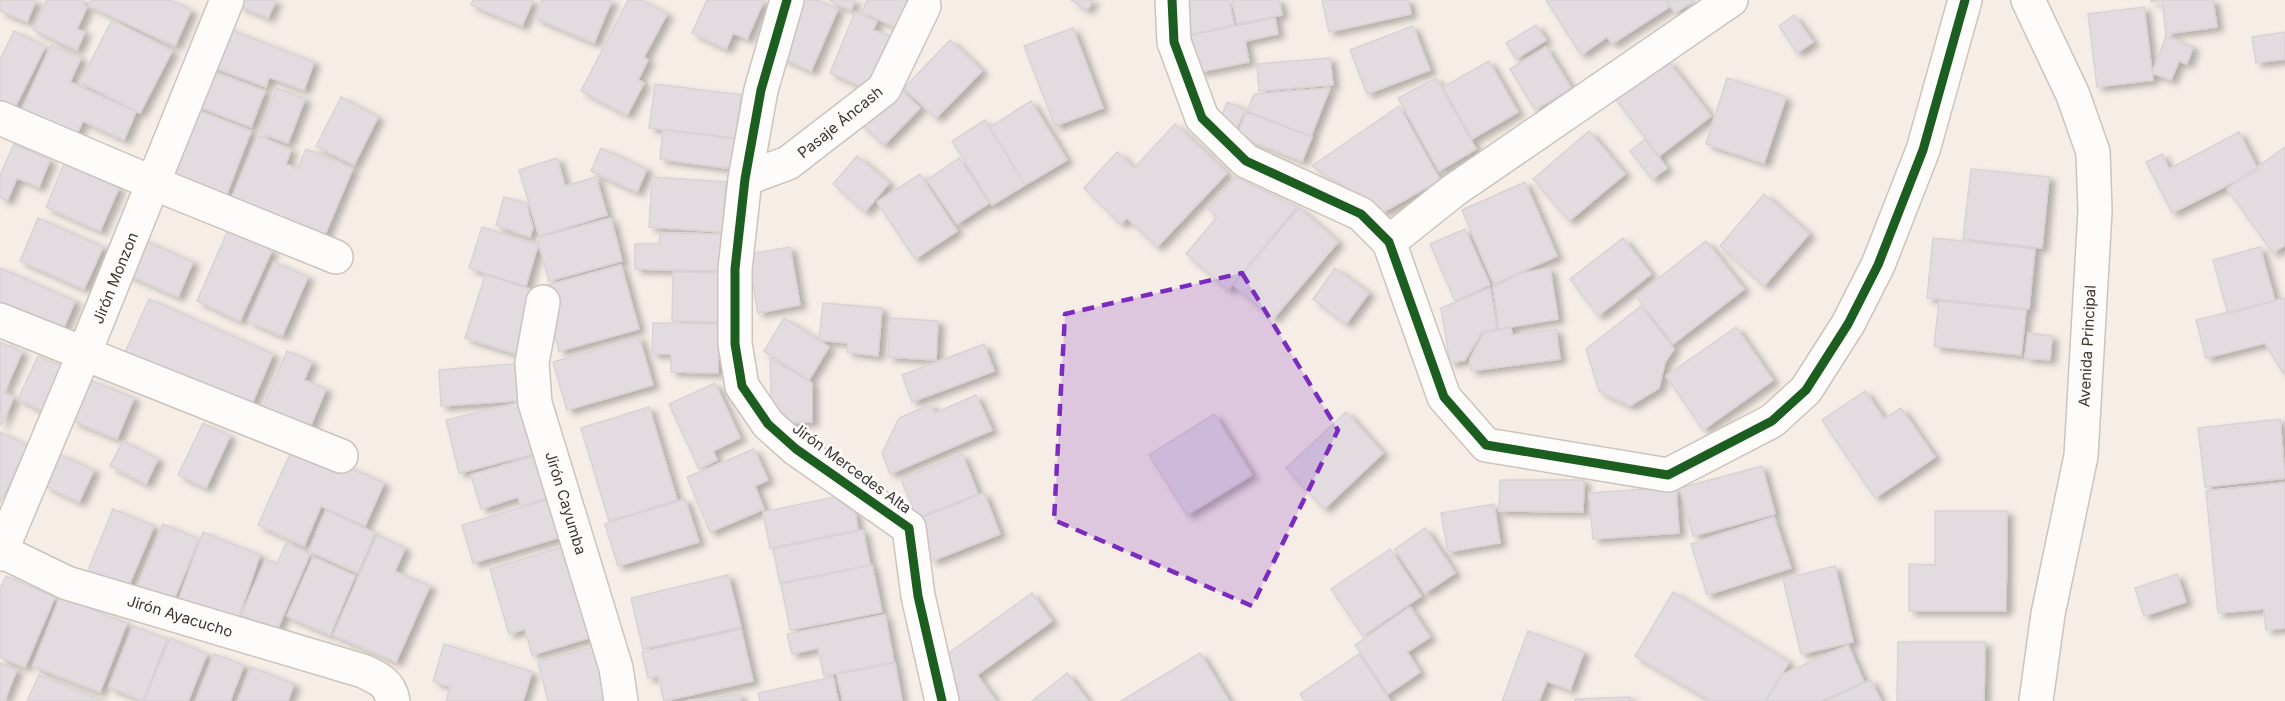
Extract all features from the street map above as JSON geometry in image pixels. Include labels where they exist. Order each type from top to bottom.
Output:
[{"type":"street","name":"Jirón Mercedes Alta","points":[[788,0],[761,90],[745,179],[735,269],[735,344],[742,386],[768,424],[796,449],[909,528],[918,596],[942,701]]},
{"type":"street","points":[[1172,0],[1174,42],[1202,118],[1246,161],[1361,214],[1389,242],[1444,397],[1486,445],[1668,475],[1772,421],[1806,390],[1848,324],[1878,265],[1923,150],[1965,0]]},
{"type":"street","points":[[1389,242],[1453,191],[1731,0]]},
{"type":"street","name":"Avenida Principal","points":[[2028,0],[2073,95],[2093,152],[2095,211],[2081,456],[2048,614],[2036,701]]},
{"type":"street","name":"Jirón Monzon","points":[[1,553],[153,183],[218,3]]},
{"type":"street","name":"Pasaje Áncash","points":[[745,179],[788,164],[884,89],[924,6]]},
{"type":"street","points":[[0,118],[336,257]]},
{"type":"street","name":"Jirón Cayumba","points":[[543,302],[532,363],[535,403],[616,668],[621,701]]},
{"type":"street","points":[[0,320],[341,456]]},
{"type":"street","name":"Jirón Ayacucho","points":[[1,553],[67,583],[363,670],[380,679],[392,691],[393,701]]},
{"type":"highlighted area","points":[[1242,273],[1338,430],[1252,606],[1054,520],[1065,314]]},
{"type":"building","points":[[0,0],[36,0],[27,22],[0,11]]},
{"type":"building","points":[[47,0],[84,0],[82,4],[87,7],[77,29],[85,32],[77,50],[33,30]]},
{"type":"building","points":[[92,0],[170,0],[191,10],[175,46],[89,6]]},
{"type":"building","points":[[241,0],[276,0],[268,18],[238,5]]},
{"type":"building","points":[[473,0],[533,0],[522,26],[471,5]]},
{"type":"building","points":[[542,0],[612,0],[594,43],[535,18]]},
{"type":"building","points":[[628,0],[641,0],[667,14],[644,57],[648,60],[638,80],[644,83],[627,115],[581,91]]},
{"type":"building","points":[[707,0],[764,0],[747,39],[733,33],[726,49],[692,33]]},
{"type":"building","points":[[804,0],[817,0],[838,9],[811,71],[780,57]]},
{"type":"building","points":[[829,0],[855,0],[851,10]]},
{"type":"building","points":[[867,0],[912,0],[899,29],[862,12]]},
{"type":"building","points":[[1071,0],[1093,0],[1087,10]]},
{"type":"building","points":[[1183,0],[1229,0],[1234,25],[1190,35]]},
{"type":"building","points":[[1232,0],[1279,0],[1282,15],[1237,24]]},
{"type":"building","points":[[1322,0],[1408,0],[1411,14],[1329,32]]},
{"type":"building","points":[[1546,0],[1665,0],[1669,7],[1612,44],[1607,37],[1581,55]]},
{"type":"building","points":[[1667,0],[1695,0],[1675,13]]},
{"type":"building","points":[[2162,0],[2213,0],[2217,27],[2166,34]]},
{"type":"building","points":[[2144,7],[2153,80],[2097,87],[2088,14]]},
{"type":"building","points":[[855,12],[877,21],[873,30],[890,36],[868,89],[830,73]]},
{"type":"building","points":[[1794,15],[1813,42],[1797,53],[1779,26]]},
{"type":"building","points":[[1275,18],[1278,34],[1245,41],[1249,62],[1199,72],[1191,35]]},
{"type":"building","points":[[112,20],[172,51],[140,113],[80,82]]},
{"type":"building","points":[[1536,25],[1546,40],[1516,59],[1506,43]]},
{"type":"building","points":[[221,26],[314,62],[304,90],[269,77],[266,87],[206,64]]},
{"type":"building","points":[[1413,26],[1430,70],[1367,94],[1350,50]]},
{"type":"building","points":[[1073,28],[1103,108],[1055,126],[1024,46]]},
{"type":"building","points":[[14,31],[45,47],[10,117],[0,112],[0,60]]},
{"type":"building","points":[[2285,32],[2285,59],[2256,63],[2252,37]]},
{"type":"building","points":[[2166,36],[2193,47],[2187,64],[2179,61],[2171,80],[2152,73]]},
{"type":"building","points":[[950,40],[982,71],[936,118],[904,88]]},
{"type":"building","points":[[51,45],[81,58],[70,82],[136,112],[124,140],[83,121],[73,142],[19,117]]},
{"type":"building","points":[[1546,47],[1571,88],[1535,110],[1510,69]]},
{"type":"building","points":[[1330,58],[1333,85],[1259,91],[1257,64]]},
{"type":"building","points":[[1489,61],[1518,112],[1472,139],[1443,87]]},
{"type":"building","points":[[1668,61],[1711,116],[1659,156],[1616,100]]},
{"type":"building","points":[[205,69],[265,91],[251,127],[192,104]]},
{"type":"building","points":[[1436,78],[1476,149],[1439,171],[1398,98]]},
{"type":"building","points":[[1727,78],[1786,97],[1764,163],[1706,144]]},
{"type":"building","points":[[892,81],[920,108],[884,145],[856,119]]},
{"type":"building","points":[[655,84],[741,95],[736,138],[649,128]]},
{"type":"building","points":[[277,88],[305,99],[288,143],[260,133]]},
{"type":"building","points":[[1330,88],[1311,136],[1247,111],[1254,94]]},
{"type":"building","points":[[341,97],[378,117],[354,165],[316,146]]},
{"type":"building","points":[[1031,101],[1067,160],[1025,185],[990,127]]},
{"type":"building","points":[[1227,102],[1245,109],[1235,133],[1218,126]]},
{"type":"building","points":[[1399,106],[1440,180],[1383,212],[1312,166]]},
{"type":"building","points":[[191,108],[251,131],[226,196],[166,174]]},
{"type":"building","points":[[1246,112],[1312,137],[1302,161],[1237,136]]},
{"type":"building","points":[[985,120],[1025,185],[992,205],[952,141]]},
{"type":"building","points":[[1175,124],[1227,173],[1157,247],[1127,218],[1121,224],[1084,188],[1117,152],[1134,168]]},
{"type":"building","points":[[663,130],[737,139],[733,169],[660,159]]},
{"type":"building","points":[[1589,131],[1625,174],[1569,221],[1533,179]]},
{"type":"building","points":[[2239,132],[2258,170],[2172,213],[2146,162],[2162,154],[2169,169]]},
{"type":"building","points":[[258,135],[291,150],[286,164],[298,169],[306,149],[353,168],[321,244],[229,205]]},
{"type":"building","points":[[1645,139],[1667,168],[1652,179],[1630,151]]},
{"type":"building","points":[[14,144],[50,160],[39,187],[17,178],[7,201],[0,197],[0,175]]},
{"type":"building","points":[[2285,147],[2285,245],[2273,253],[2227,189]]},
{"type":"building","points":[[601,148],[647,169],[637,192],[591,171]]},
{"type":"building","points":[[857,156],[889,183],[865,212],[833,184]]},
{"type":"building","points":[[557,158],[565,186],[596,177],[607,215],[539,236],[519,170]]},
{"type":"building","points":[[959,158],[989,203],[957,224],[927,180]]},
{"type":"building","points":[[64,164],[119,188],[100,231],[46,207]]},
{"type":"building","points":[[1971,169],[2049,177],[2042,248],[1963,239]]},
{"type":"building","points":[[920,174],[957,231],[915,259],[877,202]]},
{"type":"building","points":[[652,177],[726,182],[722,232],[649,227]]},
{"type":"building","points":[[1236,177],[1297,207],[1228,290],[1186,254],[1217,217],[1208,209]]},
{"type":"building","points":[[1525,182],[1557,256],[1494,284],[1462,210]]},
{"type":"building","points":[[1764,194],[1809,234],[1764,286],[1720,246]]},
{"type":"building","points":[[504,197],[526,203],[533,228],[530,237],[496,225]]},
{"type":"building","points":[[1299,208],[1338,242],[1273,319],[1233,285]]},
{"type":"building","points":[[38,218],[103,247],[84,289],[20,261]]},
{"type":"building","points":[[611,218],[622,261],[549,281],[537,238]]},
{"type":"building","points":[[482,227],[538,245],[526,286],[469,268]]},
{"type":"building","points":[[1465,229],[1490,285],[1455,301],[1430,244]]},
{"type":"building","points":[[228,230],[272,250],[240,321],[197,301]]},
{"type":"building","points":[[660,233],[721,234],[721,271],[635,269],[635,244],[659,244]]},
{"type":"building","points":[[139,238],[193,262],[178,297],[124,273]]},
{"type":"building","points":[[1623,238],[1651,274],[1598,316],[1570,279]]},
{"type":"building","points":[[1933,238],[2035,249],[2029,309],[1927,298]]},
{"type":"building","points":[[1706,241],[1744,289],[1673,344],[1636,296]]},
{"type":"building","points":[[790,247],[800,305],[758,313],[748,254]]},
{"type":"building","points":[[2260,247],[2275,301],[2228,314],[2213,260]]},
{"type":"building","points":[[274,262],[308,277],[282,336],[248,321]]},
{"type":"building","points":[[621,265],[639,329],[559,351],[541,287]]},
{"type":"building","points":[[0,268],[75,301],[60,337],[0,311]]},
{"type":"building","points":[[1335,268],[1369,293],[1346,324],[1313,299]]},
{"type":"building","points":[[1550,268],[1558,319],[1499,329],[1493,287],[1522,273]]},
{"type":"building","points":[[673,272],[722,273],[720,322],[672,321]]},
{"type":"building","points":[[485,275],[540,292],[520,355],[465,338]]},
{"type":"building","points":[[1490,288],[1497,329],[1482,332],[1465,360],[1450,363],[1441,308]]},
{"type":"building","points":[[2285,298],[2285,369],[2283,373],[2265,343],[2206,358],[2196,320]]},
{"type":"building","points":[[149,299],[273,354],[248,413],[123,357]]},
{"type":"building","points":[[1939,301],[2026,310],[2021,355],[1934,346]]},
{"type":"building","points":[[823,303],[882,308],[878,356],[847,352],[848,343],[819,340]]},
{"type":"building","points":[[1641,306],[1674,349],[1665,362],[1659,388],[1630,406],[1599,391],[1586,349]]},
{"type":"building","points":[[784,318],[829,347],[809,380],[764,351]]},
{"type":"building","points":[[890,318],[938,321],[936,360],[888,357]]},
{"type":"building","points":[[653,323],[719,324],[718,373],[671,372],[671,354],[652,354]]},
{"type":"building","points":[[1736,327],[1773,380],[1703,430],[1666,376]]},
{"type":"building","points":[[1511,328],[1512,335],[1556,329],[1560,359],[1471,371],[1470,359],[1484,332]]},
{"type":"building","points":[[2028,333],[2052,336],[2050,360],[2025,358]]},
{"type":"building","points":[[639,337],[653,385],[567,410],[553,362]]},
{"type":"building","points":[[0,342],[22,352],[4,393],[14,397],[1,426]]},
{"type":"building","points":[[984,344],[994,371],[912,402],[902,375]]},
{"type":"building","points":[[287,351],[312,362],[304,380],[326,389],[306,437],[259,416]]},
{"type":"building","points":[[38,356],[65,368],[44,412],[18,399]]},
{"type":"building","points":[[770,358],[812,383],[812,422],[772,423]]},
{"type":"building","points":[[525,363],[528,400],[441,406],[439,370]]},
{"type":"building","points":[[90,380],[134,398],[117,439],[73,421]]},
{"type":"building","points":[[715,383],[740,438],[713,451],[717,460],[699,469],[669,404]]},
{"type":"building","points":[[1865,391],[1884,419],[1901,408],[1935,457],[1875,498],[1822,420]]},
{"type":"building","points":[[976,395],[992,430],[890,474],[882,453],[899,418],[931,404],[935,413]]},
{"type":"building","points":[[533,399],[546,451],[459,473],[446,420]]},
{"type":"building","points":[[649,407],[677,500],[609,521],[581,428]]},
{"type":"building","points":[[1346,412],[1383,453],[1324,509],[1286,468]]},
{"type":"building","points":[[1214,414],[1252,475],[1187,515],[1149,455]]},
{"type":"building","points":[[2280,419],[2285,478],[2205,487],[2198,428]]},
{"type":"building","points":[[203,423],[230,436],[206,488],[178,475]]},
{"type":"building","points":[[0,432],[28,446],[0,502]]},
{"type":"building","points":[[123,441],[158,459],[146,484],[110,466]]},
{"type":"building","points":[[295,443],[384,483],[365,526],[321,506],[304,546],[258,525]]},
{"type":"building","points":[[754,449],[768,480],[755,486],[764,509],[710,532],[687,477]]},
{"type":"building","points":[[547,452],[559,494],[521,506],[518,497],[481,509],[471,475]]},
{"type":"building","points":[[59,454],[94,470],[79,502],[45,486]]},
{"type":"building","points":[[962,454],[978,494],[917,518],[901,479]]},
{"type":"building","points":[[1762,466],[1775,514],[1693,536],[1680,488]]},
{"type":"building","points":[[1500,480],[1584,480],[1583,512],[1499,511]]},
{"type":"building","points":[[2285,483],[2285,628],[2266,630],[2264,609],[2218,613],[2206,491]]},
{"type":"building","points":[[1676,487],[1679,533],[1593,539],[1589,493]]},
{"type":"building","points":[[984,493],[1000,534],[932,561],[916,520]]},
{"type":"building","points":[[559,496],[571,534],[473,563],[462,525]]},
{"type":"building","points":[[834,497],[855,513],[858,530],[770,548],[763,512]]},
{"type":"building","points":[[685,499],[699,542],[618,566],[605,524]]},
{"type":"building","points":[[1494,504],[1500,543],[1448,552],[1441,513]]},
{"type":"building","points":[[113,509],[154,526],[126,592],[86,575]]},
{"type":"building","points":[[326,510],[375,533],[358,573],[309,551]]},
{"type":"building","points":[[1935,511],[2007,511],[2006,611],[1909,611],[1909,564],[1935,565]]},
{"type":"building","points":[[1774,517],[1791,568],[1707,595],[1691,544]]},
{"type":"building","points":[[163,524],[199,539],[170,609],[134,595]]},
{"type":"building","points":[[1425,528],[1455,573],[1425,593],[1395,549]]},
{"type":"building","points":[[863,530],[870,565],[780,583],[773,549]]},
{"type":"building","points":[[203,532],[260,555],[234,631],[176,607]]},
{"type":"building","points":[[377,535],[405,548],[395,571],[430,586],[396,662],[333,635]]},
{"type":"building","points":[[286,543],[310,554],[277,630],[241,615],[266,559],[277,564]]},
{"type":"building","points":[[575,543],[602,634],[532,655],[525,629],[509,634],[490,569]]},
{"type":"building","points":[[1390,549],[1421,596],[1363,636],[1331,589]]},
{"type":"building","points":[[313,557],[355,576],[330,635],[287,616]]},
{"type":"building","points":[[872,565],[882,612],[790,630],[781,584]]},
{"type":"building","points":[[1835,566],[1853,642],[1801,654],[1783,579]]},
{"type":"building","points":[[2177,574],[2186,602],[2144,616],[2135,588]]},
{"type":"building","points":[[728,575],[741,627],[643,649],[631,598]]},
{"type":"building","points":[[6,576],[55,597],[25,667],[0,657],[0,589]]},
{"type":"building","points":[[1673,592],[1789,662],[1765,701],[1711,701],[1635,656]]},
{"type":"building","points":[[1032,593],[1052,621],[977,675],[996,701],[950,701],[935,663]]},
{"type":"building","points":[[60,597],[127,623],[100,692],[33,666]]},
{"type":"building","points":[[1410,607],[1430,637],[1407,652],[1420,672],[1388,694],[1355,645]]},
{"type":"building","points":[[885,615],[894,662],[824,676],[818,648],[792,654],[787,634]]},
{"type":"building","points":[[133,626],[167,639],[143,701],[109,687]]},
{"type":"building","points":[[741,629],[753,681],[664,701],[658,676],[648,678],[642,652]]},
{"type":"building","points":[[1528,631],[1584,652],[1570,690],[1547,681],[1539,701],[1502,701]]},
{"type":"building","points":[[170,638],[207,654],[188,701],[144,701]]},
{"type":"building","points":[[1898,642],[1985,642],[1984,701],[1897,701]]},
{"type":"building","points":[[444,644],[532,672],[523,701],[446,701],[450,687],[433,681]]},
{"type":"building","points":[[603,644],[618,701],[548,701],[538,662]]},
{"type":"building","points":[[1848,645],[1864,682],[1821,701],[1766,701],[1783,674]]},
{"type":"building","points":[[1200,653],[1229,701],[1121,701]]},
{"type":"building","points":[[214,654],[244,665],[230,701],[196,701]]},
{"type":"building","points":[[1359,654],[1390,701],[1305,701],[1300,694]]},
{"type":"building","points":[[0,663],[17,670],[4,701],[0,701]]},
{"type":"building","points":[[895,663],[902,701],[843,701],[837,674]]},
{"type":"building","points":[[251,667],[294,684],[288,701],[238,701]]},
{"type":"building","points":[[1067,673],[1088,701],[1032,701]]},
{"type":"building","points":[[39,675],[102,701],[27,701]]},
{"type":"building","points":[[833,677],[838,701],[760,701],[758,693]]},
{"type":"building","points":[[1871,680],[1881,701],[1826,701]]},
{"type":"building","points":[[740,694],[741,701],[686,701]]},
{"type":"building","points":[[1630,697],[1630,701],[1575,701],[1575,699]]},
{"type":"cycle path","points":[[787,0],[761,90],[745,179],[735,269],[735,344],[742,386],[768,424],[796,449],[909,528],[918,596],[942,701]]},
{"type":"cycle path","points":[[1172,0],[1174,42],[1202,118],[1246,161],[1361,214],[1389,242],[1444,397],[1486,445],[1668,475],[1772,421],[1806,390],[1848,324],[1878,265],[1923,150],[1965,0]]}]
